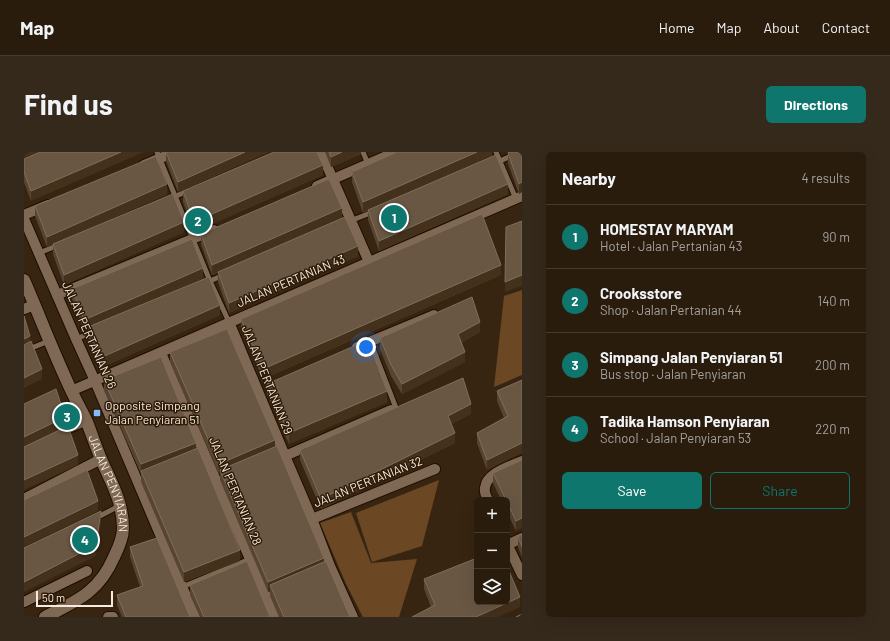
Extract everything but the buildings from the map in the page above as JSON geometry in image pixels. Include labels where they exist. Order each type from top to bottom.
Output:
[{"type":"street","points":[[138,168],[158,155],[175,152]]},
{"type":"street","points":[[321,152],[347,222],[368,262]]},
{"type":"street","points":[[310,188],[396,152]]},
{"type":"street","name":"JALAN PERTANIAN 43","points":[[71,391],[519,198]]},
{"type":"street","points":[[24,215],[60,200]]},
{"type":"street","name":"JALAN PERTANIAN 26","points":[[24,219],[95,380],[195,617]]},
{"type":"street","points":[[57,296],[222,226]]},
{"type":"street","name":"JALAN PENYIARAN","points":[[24,280],[29,307],[49,341],[71,391],[87,422],[101,458],[117,492],[123,529],[119,547],[102,580],[90,592],[74,603],[45,617]]},
{"type":"street","points":[[349,350],[442,311]]},
{"type":"street","name":"JALAN PERTANIAN 29","points":[[229,322],[261,387],[285,456],[330,566],[353,617]]},
{"type":"street","name":"JALAN PERTANIAN 28","points":[[161,353],[275,617]]},
{"type":"street","points":[[285,456],[399,406]]},
{"type":"street","points":[[24,499],[101,458]]},
{"type":"street","points":[[487,497],[484,489],[486,483],[492,475],[522,461]]},
{"type":"street","name":"JALAN PERTANIAN 32","points":[[312,519],[435,469]]},
{"type":"street","points":[[510,544],[522,538]]},
{"type":"street","points":[[510,551],[522,574]]},
{"type":"street","points":[[24,602],[87,571]]},
{"type":"street","points":[[108,617],[113,617]]},
{"type":"lane","points":[[363,152],[368,164]]},
{"type":"lane","points":[[496,152],[499,161],[519,198]]},
{"type":"lane","points":[[485,167],[520,152]]},
{"type":"lane","name":"JALAN PERTANIAN 29","points":[[158,155],[210,281],[229,322]]},
{"type":"lane","points":[[161,202],[197,187]]},
{"type":"lane","points":[[347,222],[381,208]]},
{"type":"lane","points":[[39,253],[68,241]]},
{"type":"lane","points":[[196,287],[232,272]]},
{"type":"lane","points":[[76,339],[97,330]]},
{"type":"lane","points":[[24,350],[49,341]]},
{"type":"lane","points":[[370,341],[399,406]]},
{"type":"lane","points":[[58,436],[87,422]]},
{"type":"lane","points":[[93,519],[120,506]]},
{"type":"lane","points":[[182,587],[250,559]]},
{"type":"shaded area","points":[[522,290],[522,375],[494,387],[504,296]]},
{"type":"shaded area","points":[[439,480],[422,546],[372,562],[356,513]]},
{"type":"shaded area","points":[[351,512],[371,563],[417,559],[399,617],[363,617],[346,584],[320,523]]},
{"type":"place","name":"HOMESTAY MARYAM","points":[[394,218]]},
{"type":"place","name":"Crooksstore","points":[[198,221]]},
{"type":"place","name":"Opposite Simpang Jalan Penyiaran 51","points":[[97,413]]},
{"type":"place","name":"Simpang Jalan Penyiaran 51","points":[[67,417]]},
{"type":"place","name":"Tadika Hamson Penyiaran","points":[[85,540]]}]
